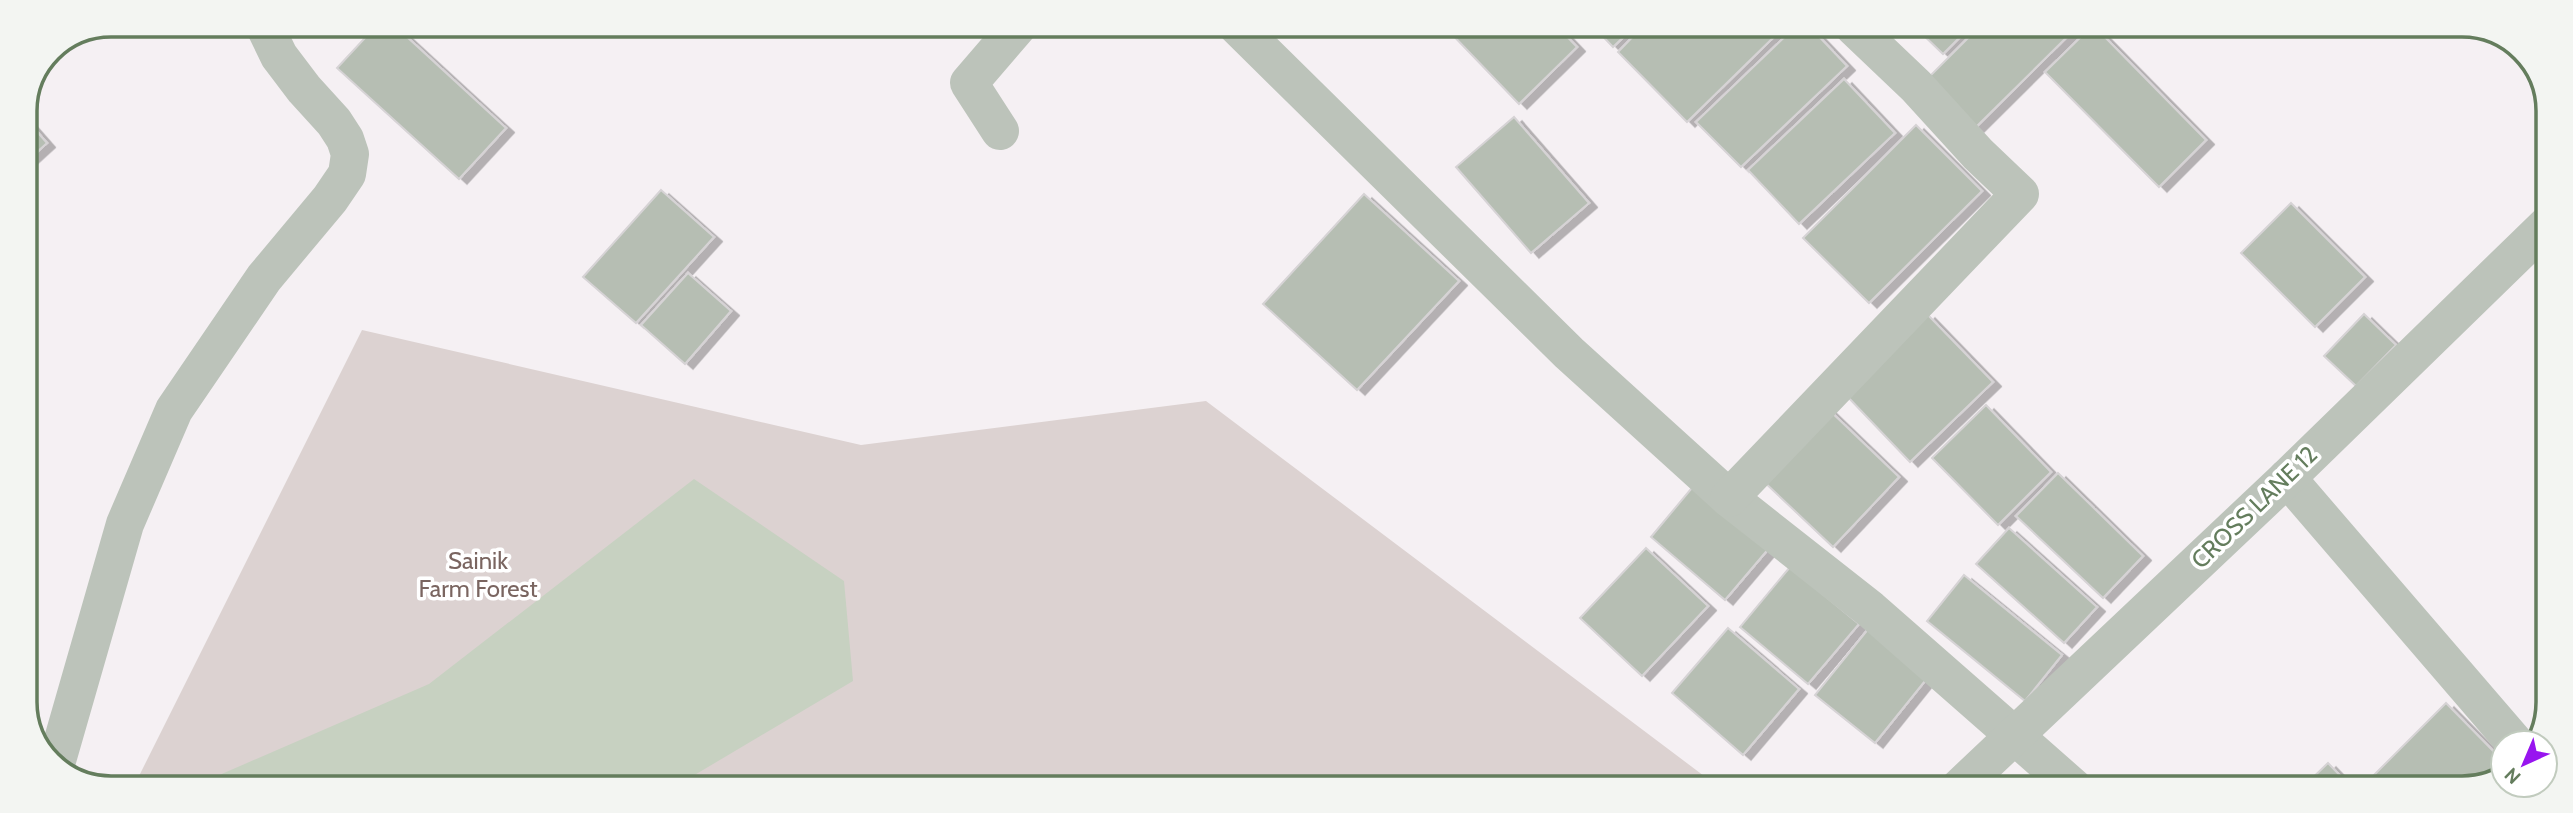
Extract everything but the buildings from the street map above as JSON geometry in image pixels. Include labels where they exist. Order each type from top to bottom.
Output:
[{"type":"street","points":[[59,754],[125,524],[174,411],[264,278],[330,199],[347,174],[350,155],[345,139],[279,56],[270,37]]},
{"type":"street","points":[[1000,131],[969,83],[1009,37]]},
{"type":"street","points":[[1248,37],[1569,353],[1729,498],[1870,609],[2060,776]]},
{"type":"street","points":[[1729,498],[2020,194],[1978,154],[1916,86],[1865,37]]},
{"type":"street","name":"CROSS LANE 12","points":[[1971,776],[2287,478],[2536,236]]},
{"type":"street","points":[[2287,478],[2503,729]]},
{"type":"green space","name":"Sainik Farm Forest","points":[[362,330],[861,445],[1206,401],[1704,776],[139,776]]},
{"type":"shaded area","points":[[694,479],[844,581],[853,681],[693,776],[217,776],[429,684]]}]
